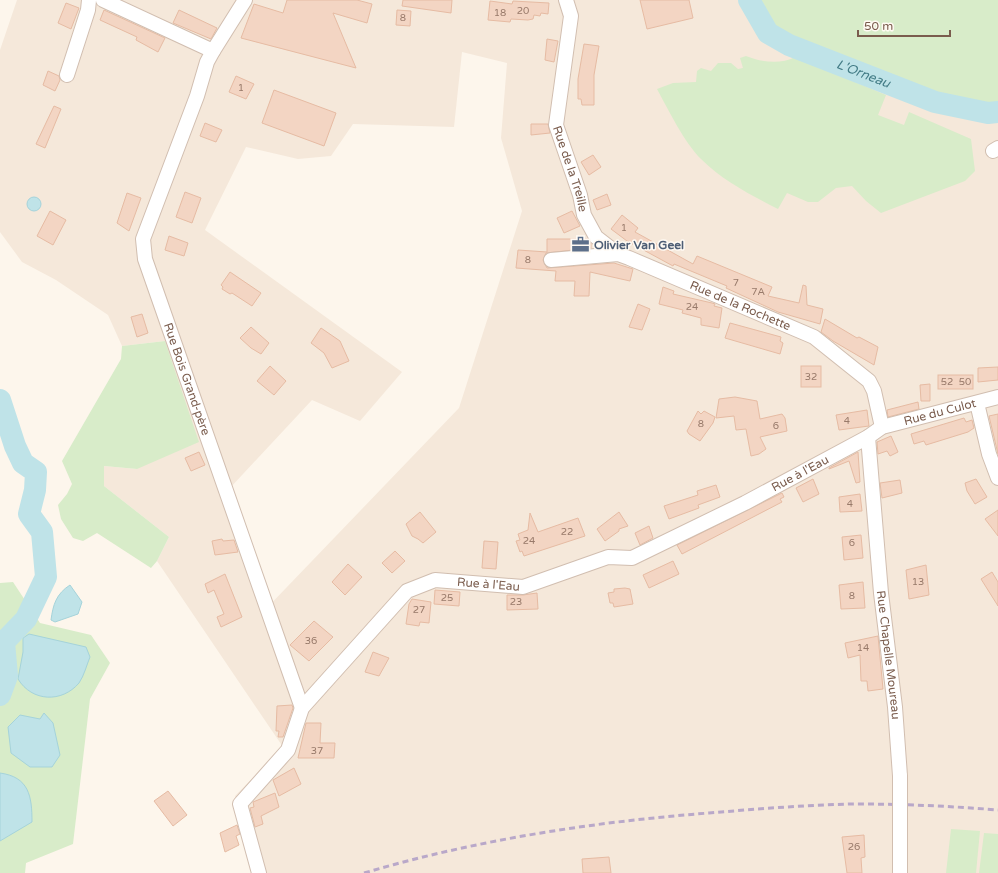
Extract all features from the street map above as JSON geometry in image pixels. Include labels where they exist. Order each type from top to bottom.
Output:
[{"type":"street","points":[[67,75],[88,10],[89,0]]},
{"type":"street","points":[[103,0],[213,51]]},
{"type":"street","name":"Rue Bois Grand-père","points":[[244,0],[207,62],[197,96],[143,239],[145,259],[302,708]]},
{"type":"street","name":"Rue de la Treille","points":[[566,0],[571,16],[556,125],[580,195],[584,215],[596,237],[618,254]]},
{"type":"street","name":"Rue de la Rochette","points":[[551,260],[618,254],[814,337],[869,381],[874,391],[882,427]]},
{"type":"street","name":"Rue du Culot","points":[[882,427],[998,397]]},
{"type":"street","points":[[977,403],[989,454],[998,478]]},
{"type":"street","name":"Rue à l'Eau","points":[[259,873],[240,804],[288,750],[302,708],[406,591],[435,580],[524,587],[608,558],[632,558],[745,503],[868,437],[882,427]]},
{"type":"street","name":"Rue Chapelle Moureau","points":[[868,437],[881,593],[895,707],[900,776],[900,873]]},
{"type":"shaded area","points":[[17,0],[998,0],[998,873],[252,873],[235,796],[283,747],[157,561],[169,537],[104,486],[104,466],[137,469],[165,341],[122,346],[108,315],[56,280],[22,262],[0,232],[0,50]],"holes":[[[462,52],[507,63],[501,138],[522,211],[459,408],[262,613],[230,488],[312,400],[360,421],[402,372],[205,230],[246,147],[298,159],[331,156],[353,124],[454,127]]]},
{"type":"green space","points":[[756,0],[998,0],[998,104],[989,106],[937,98],[786,38],[774,29]]},
{"type":"green space","points":[[746,56],[770,62],[789,60],[795,57],[886,95],[878,115],[904,125],[909,112],[971,139],[975,171],[965,181],[881,213],[866,201],[852,186],[836,188],[818,202],[808,202],[787,193],[778,209],[728,181],[701,159],[683,135],[657,89],[673,83],[696,82],[697,71],[701,68],[711,71],[718,63],[731,63],[738,69],[743,68],[740,58]]},
{"type":"green space","points":[[165,341],[199,442],[137,469],[104,466],[104,486],[169,537],[157,561],[151,568],[97,533],[83,541],[73,538],[61,519],[58,505],[67,494],[72,484],[62,461],[121,359],[122,346]]},
{"type":"green space","points":[[13,582],[40,623],[91,635],[110,663],[90,699],[73,844],[26,863],[25,873],[0,873],[0,583]]},
{"type":"green space","points":[[951,829],[980,831],[976,873],[946,873]]},
{"type":"green space","points":[[984,833],[998,834],[998,873],[979,873]]},
{"type":"water","points":[[31,197],[37,197],[41,201],[41,207],[37,211],[31,211],[27,207],[27,201]]},
{"type":"water","points":[[70,585],[82,602],[78,614],[55,622],[51,620],[56,600],[61,592]]},
{"type":"water","points":[[29,634],[86,647],[90,657],[81,680],[72,690],[56,697],[47,697],[39,696],[24,687],[18,679],[23,652],[23,638]]},
{"type":"water","points":[[44,713],[53,723],[60,755],[52,767],[30,767],[11,753],[8,727],[20,715],[40,719]]},
{"type":"water","points":[[0,773],[10,775],[17,779],[23,783],[27,789],[30,796],[32,822],[0,841]]},
{"type":"building","points":[[287,0],[357,0],[372,4],[367,23],[333,13],[356,68],[241,38],[254,4],[283,13]]},
{"type":"building","points":[[403,0],[452,0],[451,13],[402,6]]},
{"type":"building","points":[[640,0],[689,0],[693,18],[647,29]]},
{"type":"building","points":[[490,1],[512,4],[513,1],[549,3],[548,14],[541,13],[540,16],[534,15],[533,19],[528,20],[511,19],[510,22],[488,20]]},
{"type":"building","points":[[66,3],[79,8],[71,29],[58,23]]},
{"type":"building","points":[[104,10],[165,38],[158,52],[136,40],[137,37],[100,20]]},
{"type":"building","points":[[179,10],[217,28],[211,39],[173,23]]},
{"type":"building","points":[[397,10],[411,11],[410,26],[396,25]]},
{"type":"building","points":[[547,39],[558,41],[554,62],[545,60]]},
{"type":"building","points":[[584,44],[599,46],[594,75],[594,105],[582,105],[581,99],[578,99],[578,79]]},
{"type":"building","points":[[48,71],[59,76],[60,80],[55,91],[43,85]]},
{"type":"building","points":[[236,76],[254,84],[246,99],[229,92]]},
{"type":"building","points":[[274,90],[336,113],[324,146],[262,123]]},
{"type":"building","points":[[54,106],[61,109],[45,148],[36,144]]},
{"type":"building","points":[[205,123],[222,130],[216,142],[200,136]]},
{"type":"building","points":[[531,124],[548,124],[550,133],[531,135]]},
{"type":"building","points":[[593,155],[601,167],[589,175],[581,162]]},
{"type":"building","points":[[185,192],[201,198],[192,223],[176,217]]},
{"type":"building","points":[[127,193],[141,198],[129,231],[117,223]]},
{"type":"building","points":[[607,194],[611,205],[597,210],[593,200]]},
{"type":"building","points":[[50,211],[66,220],[53,245],[37,236]]},
{"type":"building","points":[[572,211],[580,226],[564,233],[557,218]]},
{"type":"building","points":[[622,215],[638,228],[635,232],[693,264],[697,256],[772,287],[768,296],[799,303],[803,285],[806,286],[807,305],[823,309],[820,324],[778,312],[726,288],[727,286],[674,264],[673,266],[627,241],[611,229]]},
{"type":"building","points":[[169,236],[188,243],[184,256],[165,250]]},
{"type":"building","points":[[547,239],[588,239],[591,244],[591,248],[546,253],[543,260],[547,268],[614,263],[633,269],[630,281],[590,272],[589,296],[574,296],[575,281],[555,281],[556,271],[516,268],[518,250],[547,252]]},
{"type":"building","points":[[230,272],[261,293],[252,306],[232,293],[230,294],[222,289],[223,287],[221,285]]},
{"type":"building","points":[[663,287],[674,291],[673,294],[712,303],[715,304],[714,306],[722,308],[719,328],[701,325],[701,318],[682,313],[683,310],[659,304]]},
{"type":"building","points":[[638,304],[650,309],[642,330],[629,327]]},
{"type":"building","points":[[142,314],[148,333],[137,337],[131,317]]},
{"type":"building","points":[[825,319],[857,338],[859,337],[878,347],[874,365],[833,341],[821,332]]},
{"type":"building","points":[[730,323],[781,337],[780,341],[783,343],[780,354],[725,338]]},
{"type":"building","points":[[251,327],[269,343],[261,354],[251,348],[240,338]]},
{"type":"building","points":[[321,328],[340,341],[349,361],[332,368],[324,353],[311,343]]},
{"type":"building","points":[[270,366],[286,381],[274,395],[257,381]]},
{"type":"building","points":[[801,366],[821,366],[821,387],[801,387]]},
{"type":"building","points":[[998,367],[998,380],[978,382],[978,368]]},
{"type":"building","points":[[938,375],[973,375],[973,389],[938,389]]},
{"type":"building","points":[[930,384],[930,401],[921,401],[920,385]]},
{"type":"building","points":[[735,397],[757,401],[760,419],[782,414],[785,418],[787,431],[760,437],[766,449],[759,454],[751,456],[746,429],[736,430],[734,416],[716,418],[719,399]]},
{"type":"building","points":[[918,402],[919,409],[888,417],[887,410]]},
{"type":"building","points":[[867,410],[869,426],[839,430],[836,415]]},
{"type":"building","points":[[698,411],[701,414],[704,411],[715,417],[713,423],[700,441],[687,431]]},
{"type":"building","points":[[998,414],[998,454],[989,416]]},
{"type":"building","points":[[964,418],[966,422],[972,420],[974,428],[968,432],[926,445],[924,441],[914,444],[911,434]]},
{"type":"building","points":[[891,436],[898,452],[890,456],[887,451],[878,454],[877,442]]},
{"type":"building","points":[[199,452],[205,465],[191,471],[185,458]]},
{"type":"building","points":[[858,452],[860,482],[856,483],[849,461],[829,469],[829,468]]},
{"type":"building","points":[[813,479],[819,494],[803,502],[796,488]]},
{"type":"building","points":[[976,479],[987,497],[975,504],[967,491],[965,483]]},
{"type":"building","points":[[900,480],[902,493],[882,498],[880,483]]},
{"type":"building","points":[[716,485],[720,497],[698,505],[699,508],[669,519],[664,506],[698,495],[697,491]]},
{"type":"building","points":[[782,493],[784,497],[780,499],[782,502],[682,554],[677,545]]},
{"type":"building","points":[[860,494],[862,511],[840,512],[839,497]]},
{"type":"building","points":[[998,510],[998,536],[985,519]]},
{"type":"building","points":[[420,512],[436,532],[423,543],[412,536],[406,524]]},
{"type":"building","points":[[619,512],[628,526],[619,529],[619,531],[605,541],[597,529]]},
{"type":"building","points":[[530,513],[538,532],[578,518],[585,536],[524,556],[522,551],[520,552],[516,541],[520,540],[518,534],[528,530]]},
{"type":"building","points":[[649,526],[653,538],[640,545],[635,533]]},
{"type":"building","points":[[861,535],[863,558],[844,560],[842,537]]},
{"type":"building","points":[[222,539],[223,541],[234,540],[238,552],[215,555],[212,541]]},
{"type":"building","points":[[484,541],[498,542],[496,569],[482,568]]},
{"type":"building","points":[[395,551],[405,561],[392,573],[382,563]]},
{"type":"building","points":[[673,561],[679,574],[649,588],[643,575]]},
{"type":"building","points":[[348,564],[362,577],[345,595],[332,582]]},
{"type":"building","points":[[926,565],[929,595],[909,599],[906,570]]},
{"type":"building","points":[[992,572],[998,582],[998,606],[981,579]]},
{"type":"building","points":[[225,574],[242,617],[221,627],[217,617],[224,614],[214,590],[208,593],[205,584]]},
{"type":"building","points":[[863,582],[865,608],[841,609],[839,585]]},
{"type":"building","points":[[614,589],[630,589],[633,604],[614,607],[613,603],[610,603],[608,593],[614,592]]},
{"type":"building","points":[[435,590],[460,592],[459,606],[434,604]]},
{"type":"building","points":[[537,593],[538,609],[507,610],[507,595]]},
{"type":"building","points":[[412,599],[431,602],[429,623],[420,622],[419,626],[406,624],[409,604]]},
{"type":"building","points":[[314,621],[333,637],[309,661],[290,645]]},
{"type":"building","points":[[878,636],[883,689],[868,691],[867,681],[861,681],[860,655],[848,658],[845,643]]},
{"type":"building","points":[[373,652],[389,658],[379,676],[365,672]]},
{"type":"building","points":[[292,705],[293,708],[283,737],[278,737],[279,731],[276,731],[277,706]]},
{"type":"building","points":[[306,723],[321,723],[320,743],[335,743],[334,758],[298,758]]},
{"type":"building","points":[[294,768],[301,784],[279,796],[273,780]]},
{"type":"building","points":[[168,791],[187,815],[173,826],[154,801]]},
{"type":"building","points":[[275,793],[279,807],[261,816],[263,824],[255,827],[250,808],[254,807],[253,802]]},
{"type":"building","points":[[237,825],[240,834],[236,836],[239,845],[225,852],[220,833]]},
{"type":"building","points":[[864,835],[865,857],[861,858],[862,873],[847,873],[842,837]]},
{"type":"building","points":[[609,857],[611,873],[583,873],[582,859]]},
{"type":"waterway","name":"L'Orneau","points":[[749,0],[768,33],[789,45],[935,102],[988,113],[998,112]]},
{"type":"waterway","name":"L'Orneau","points":[[0,400],[15,446],[23,463],[36,472],[35,490],[29,514],[42,532],[46,577],[26,619],[4,642],[7,676],[0,695]]},
{"type":"railway","points":[[364,873],[406,861],[492,842],[578,827],[665,817],[781,807],[853,804],[890,804],[998,810]]},
{"type":"place","name":"Olivier Van Geel","points":[[581,245]]}]
